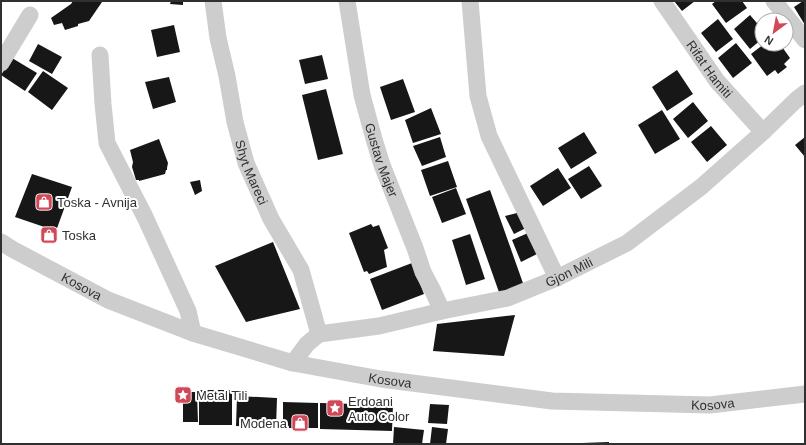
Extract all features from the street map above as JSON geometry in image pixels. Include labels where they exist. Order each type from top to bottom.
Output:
[{"type":"street","name":"Shyt Mareci","points":[[213,1],[218,38],[227,76],[235,122],[246,163],[271,220],[301,270],[319,334]]},
{"type":"street","name":"Gustav Majer","points":[[347,1],[362,95],[374,139],[382,165],[423,272],[442,311]]},
{"type":"street","points":[[470,1],[478,96],[489,136],[557,278]]},
{"type":"street","name":"Rifat Hamiti","points":[[662,1],[717,80],[763,132]]},
{"type":"street","points":[[774,1],[805,40]]},
{"type":"street","points":[[1,63],[30,15]]},
{"type":"street","points":[[100,55],[107,143],[145,217],[188,311],[193,333]]},
{"type":"street","name":"Gjon Mili","points":[[319,334],[379,326],[442,311],[508,298],[557,278],[627,243],[701,187],[805,93]]},
{"type":"street","name":"Kosova","points":[[1,242],[108,300],[193,333],[293,363],[381,379],[552,401],[710,405],[805,394]]},
{"type":"street","points":[[293,363],[307,344],[319,334]]},
{"type":"building","points":[[73,1],[102,2],[89,21],[65,30],[62,23],[54,25],[51,18]]},
{"type":"building","points":[[171,1],[183,1],[183,5],[170,4]]},
{"type":"building","points":[[674,1],[695,1],[682,11]]},
{"type":"building","points":[[716,1],[742,1],[747,8],[726,23],[712,4]]},
{"type":"building","points":[[805,1],[805,25],[794,7]]},
{"type":"building","points":[[750,15],[754,20],[754,46],[750,49],[734,29]]},
{"type":"building","points":[[718,19],[733,39],[716,52],[701,33]]},
{"type":"building","points":[[174,25],[180,52],[157,57],[151,30]]},
{"type":"building","points":[[736,43],[752,63],[733,78],[718,58]]},
{"type":"building","points":[[38,44],[62,57],[52,74],[29,61]]},
{"type":"building","points":[[754,52],[786,52],[790,58],[784,64],[787,67],[778,74],[775,70],[767,76],[751,54]]},
{"type":"building","points":[[322,55],[328,79],[305,84],[299,60]]},
{"type":"building","points":[[12,58],[37,73],[25,91],[1,75]]},
{"type":"building","points":[[677,70],[693,94],[667,111],[652,87]]},
{"type":"building","points":[[43,71],[68,88],[52,110],[28,92]]},
{"type":"building","points":[[169,77],[176,102],[153,109],[145,82]]},
{"type":"building","points":[[403,79],[415,112],[391,120],[380,87]]},
{"type":"building","points":[[326,89],[343,154],[318,160],[302,95]]},
{"type":"building","points":[[693,102],[708,121],[688,138],[673,119]]},
{"type":"building","points":[[431,108],[441,134],[413,143],[405,120]]},
{"type":"building","points":[[662,110],[680,139],[655,154],[638,125]]},
{"type":"building","points":[[711,126],[727,145],[707,162],[691,142]]},
{"type":"building","points":[[584,132],[597,153],[571,169],[558,148]]},
{"type":"building","points":[[440,137],[446,157],[422,166],[413,146]]},
{"type":"building","points":[[805,137],[805,157],[795,145]]},
{"type":"building","points":[[159,139],[168,163],[165,174],[139,181],[136,180],[132,167],[133,162],[130,150]]},
{"type":"building","points":[[448,161],[457,187],[430,196],[421,170]]},
{"type":"building","points":[[589,166],[602,186],[581,199],[568,179]]},
{"type":"building","points":[[558,168],[571,188],[543,206],[530,186]]},
{"type":"building","name":"Toska - Avnija","points":[[32,174],[72,187],[56,231],[15,217]]},
{"type":"building","points":[[200,180],[202,191],[195,195],[190,182]]},
{"type":"building","points":[[456,188],[466,214],[442,223],[432,197]]},
{"type":"building","points":[[490,190],[524,286],[500,295],[466,199]]},
{"type":"building","points":[[517,213],[526,228],[514,234],[505,216]]},
{"type":"building","points":[[371,224],[373,227],[379,225],[388,248],[384,250],[387,267],[369,274],[367,271],[364,272],[349,233]]},
{"type":"building","points":[[528,233],[537,254],[521,262],[512,240]]},
{"type":"building","points":[[470,234],[485,279],[466,285],[452,240]]},
{"type":"building","points":[[273,242],[300,309],[246,322],[215,266]]},
{"type":"building","points":[[412,263],[424,294],[382,310],[370,279]]},
{"type":"building","points":[[515,315],[504,356],[433,351],[437,324]]},
{"type":"building","points":[[199,390],[232,390],[232,425],[199,425]]},
{"type":"building","points":[[183,392],[197,392],[198,422],[183,422]]},
{"type":"building","points":[[237,396],[277,398],[276,428],[236,426]]},
{"type":"building","points":[[283,402],[318,403],[318,428],[283,428]]},
{"type":"building","points":[[320,403],[393,405],[392,431],[320,429]]},
{"type":"building","points":[[430,404],[449,405],[447,424],[428,423]]},
{"type":"building","points":[[394,427],[424,430],[422,444],[393,444]]},
{"type":"building","points":[[432,427],[448,429],[446,444],[430,444]]},
{"type":"building","points":[[609,442],[609,444],[582,444],[582,443]]},
{"type":"place","name":"Toska - Avnija","points":[[44,202]]},
{"type":"place","name":"Toska","points":[[49,235]]},
{"type":"place","name":"Metal Tili","points":[[183,395]]},
{"type":"place","name":"Erdoani Auto Color","points":[[335,408]]},
{"type":"place","name":"Modena","points":[[300,423]]}]
